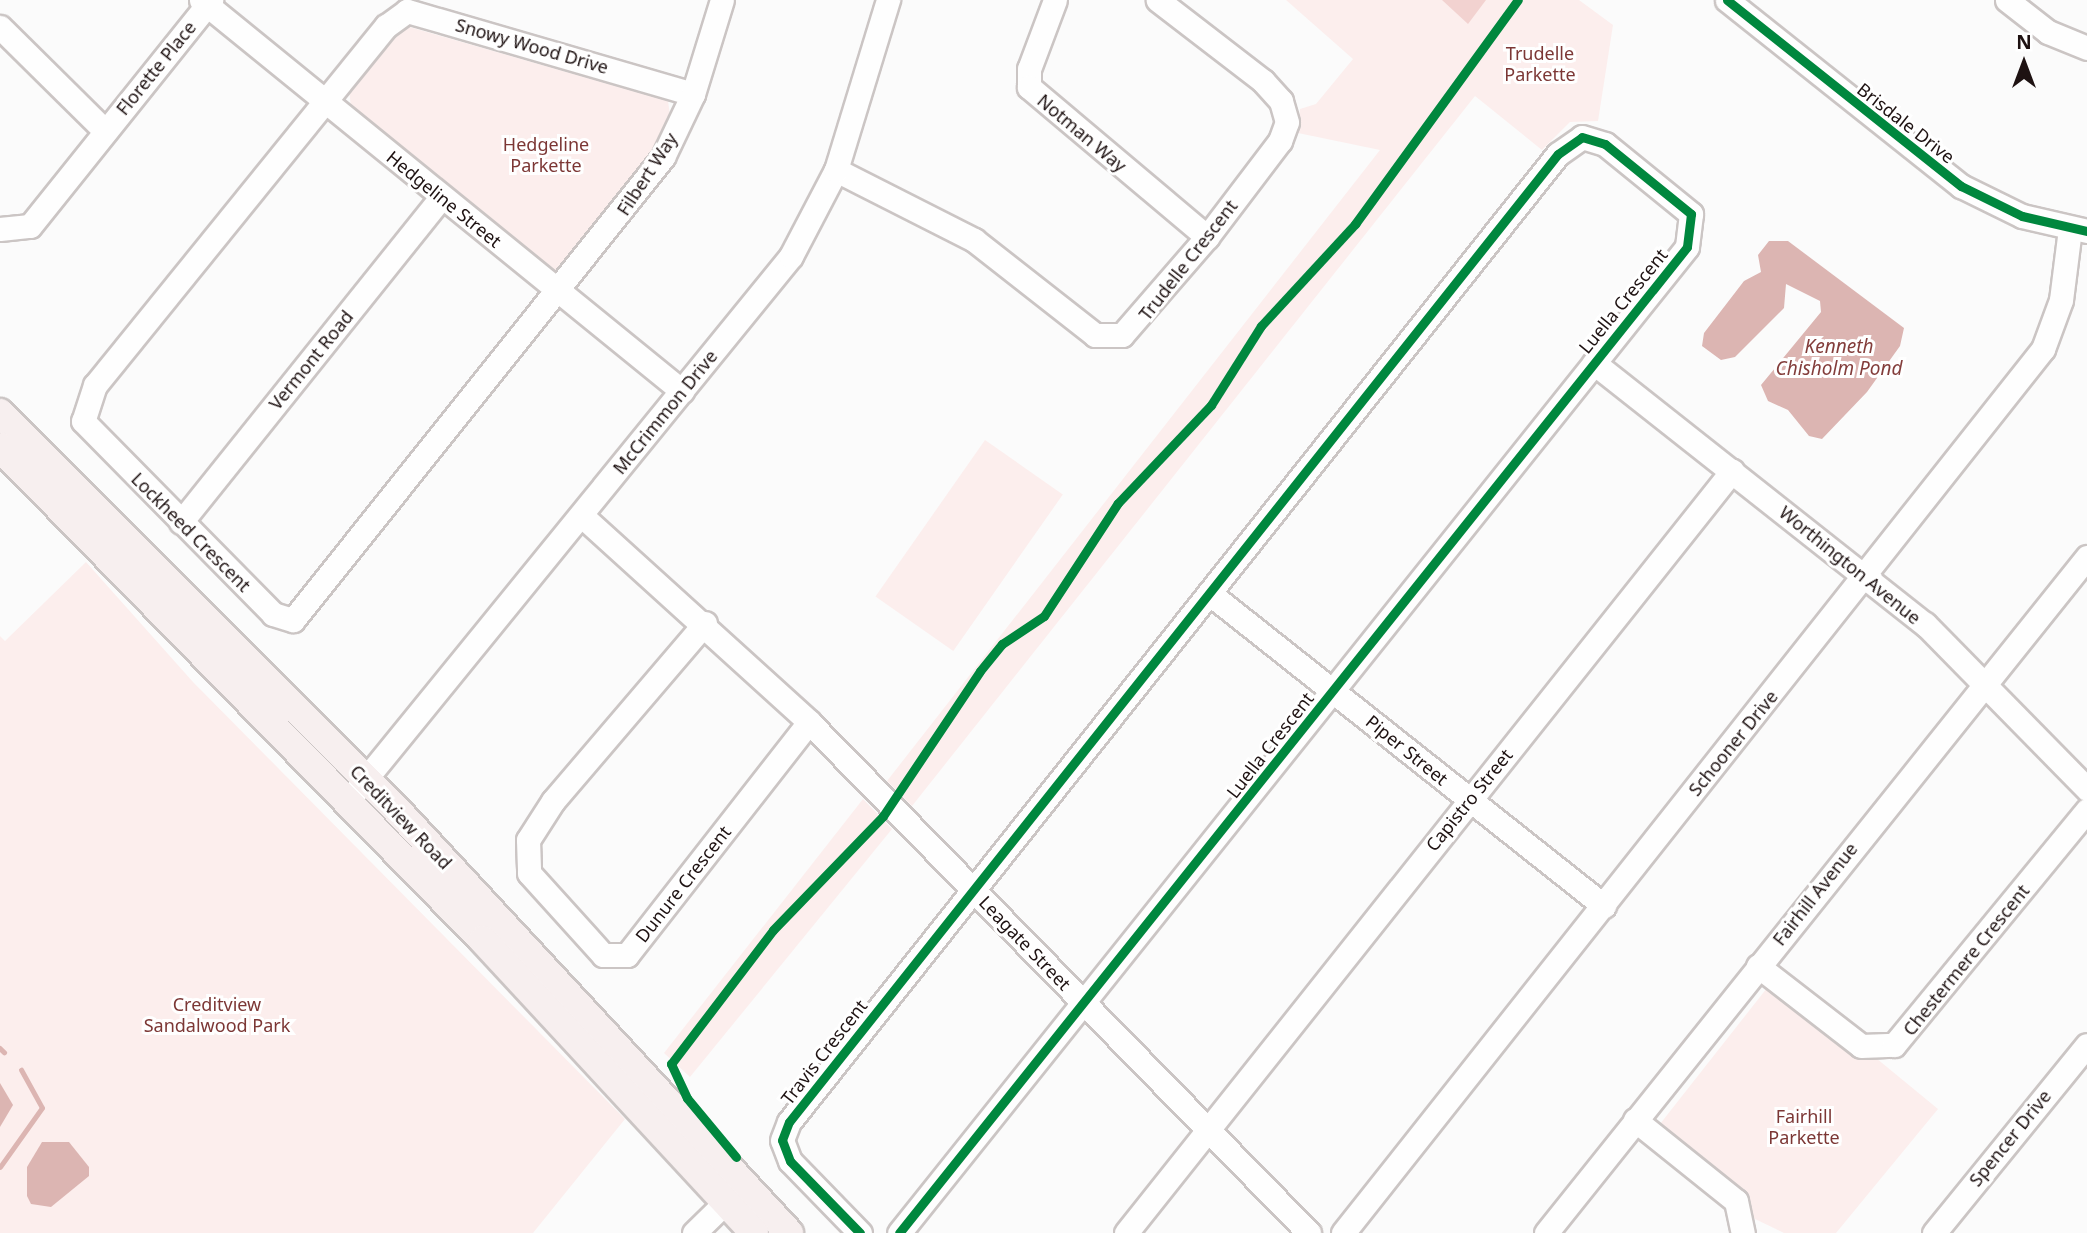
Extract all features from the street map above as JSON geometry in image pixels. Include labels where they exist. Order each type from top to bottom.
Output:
[{"type":"main road","name":"Creditview Road","points":[[0,413],[366,781],[735,1193],[754,1233]]},
{"type":"main road","name":"Creditview Road","points":[[0,447],[344,803],[735,1193],[789,1233]]},
{"type":"street","name":"Filbert Way","points":[[558,292],[663,157],[693,94],[722,0]]},
{"type":"street","name":"McCrimmon Drive","points":[[344,803],[366,781],[791,256],[836,170],[888,0]]},
{"type":"street","name":"Notman Way","points":[[1055,0],[1029,69],[1029,87],[1207,237]]},
{"type":"street","name":"Trudelle Crescent","points":[[836,170],[974,240],[1079,325],[1111,339],[1140,322],[1207,237],[1280,141],[1287,114],[1263,81],[1158,0]]},
{"type":"street","name":"Brisdale Drive","points":[[1727,0],[1952,179],[2010,211],[2079,230]]},
{"type":"street","points":[[2007,0],[2048,32],[2087,48]]},
{"type":"street","name":"Hedgeline Street","points":[[207,2],[441,197],[682,391]]},
{"type":"street","name":"Florette Place","points":[[0,229],[30,226],[207,2]]},
{"type":"street","name":"Snowy Wood Drive","points":[[326,102],[386,26],[407,11],[693,94]]},
{"type":"street","name":"Florette Place","points":[[0,27],[105,131]]},
{"type":"street","name":"Lockheed Crescent","points":[[326,102],[84,405],[89,430],[273,614],[293,620],[558,292]]},
{"type":"street","name":"Luella Crescent","points":[[974,889],[1558,155],[1582,137],[1605,144],[1683,206],[1694,226],[1674,264],[1083,1004]]},
{"type":"street","name":"Vermont Road","points":[[181,522],[441,197]]},
{"type":"street","name":"Schooner Drive","points":[[1343,1233],[1867,575],[2043,349],[2061,300],[2079,230]]},
{"type":"street","name":"Worthington Avenue","points":[[1594,363],[1867,575],[1982,682],[2087,789]]},
{"type":"street","name":"Capistro Street","points":[[1125,1233],[1732,471]]},
{"type":"street","name":"Leagate Street","points":[[581,515],[705,623],[809,722],[1309,1233]]},
{"type":"street","name":"Fairhill Avenue","points":[[1546,1233],[1982,682],[2087,557]]},
{"type":"street","name":"Piper Street","points":[[1209,593],[1604,906]]},
{"type":"street","name":"Dunure Crescent","points":[[705,623],[552,801],[528,840],[530,873],[603,955],[627,956],[809,722]]},
{"type":"street","name":"Chestermere Crescent","points":[[1758,966],[1861,1046],[1894,1045],[2087,810]]},
{"type":"street","name":"Travis Crescent","points":[[860,1233],[790,1161],[784,1130],[974,889]]},
{"type":"street","points":[[899,1233],[1083,1004]]},
{"type":"street","name":"Spencer Drive","points":[[1934,1233],[2087,1045]]},
{"type":"street","points":[[1634,1120],[1736,1201],[1743,1233]]},
{"type":"street","points":[[695,1233],[735,1193]]},
{"type":"green space","name":"Trudelle Parkette","points":[[1286,0],[1579,0],[1613,25],[1598,121],[1570,122],[1542,150],[1475,96],[912,806],[887,781],[1380,150],[1298,133],[1300,109],[1316,104],[1353,59]]},
{"type":"green space","name":"Hedgeline Parkette","points":[[406,26],[668,101],[671,122],[643,176],[570,266],[551,272],[351,108],[349,89]]},
{"type":"green space","points":[[985,440],[1063,494],[953,651],[875,596]]},
{"type":"green space","name":"Creditview Sandalwood Park","points":[[86,562],[193,682],[625,1119],[533,1233],[0,1233],[0,636],[5,641]]},
{"type":"green space","points":[[863,799],[892,829],[690,1077],[664,1053]]},
{"type":"green space","name":"Fairhill Parkette","points":[[1767,988],[1858,1054],[1876,1058],[1938,1109],[1836,1233],[1784,1233],[1753,1218],[1747,1201],[1660,1124]]},
{"type":"shaded area","points":[[1442,0],[1486,0],[1468,24]]},
{"type":"water","name":"Kenneth Chisholm Pond","points":[[1769,241],[1788,241],[1904,328],[1900,346],[1867,392],[1822,439],[1809,436],[1788,410],[1768,401],[1761,385],[1821,312],[1820,301],[1786,284],[1784,308],[1735,357],[1721,360],[1702,346],[1704,333],[1744,281],[1761,272],[1758,255]]},
{"type":"water","points":[[0,1083],[13,1105],[0,1127]]},
{"type":"water","points":[[42,1142],[69,1142],[89,1167],[89,1176],[51,1207],[31,1204],[27,1196],[27,1167]]},
{"type":"waterway","points":[[0,1048],[4,1052]]},
{"type":"waterway","points":[[0,1167],[42,1108],[21,1070]]},
{"type":"cycle path","points":[[736,1157],[687,1098],[671,1064],[773,930],[883,816],[980,671],[1002,644],[1044,616],[1118,503],[1211,405],[1261,326],[1355,224],[1518,0]]},
{"type":"cycle path","points":[[1727,0],[1961,186],[2022,216],[2087,231]]},
{"type":"cycle path","points":[[860,1233],[790,1161],[782,1140],[789,1122],[1558,154],[1582,137],[1605,144],[1691,214],[1687,247],[899,1233]]}]
